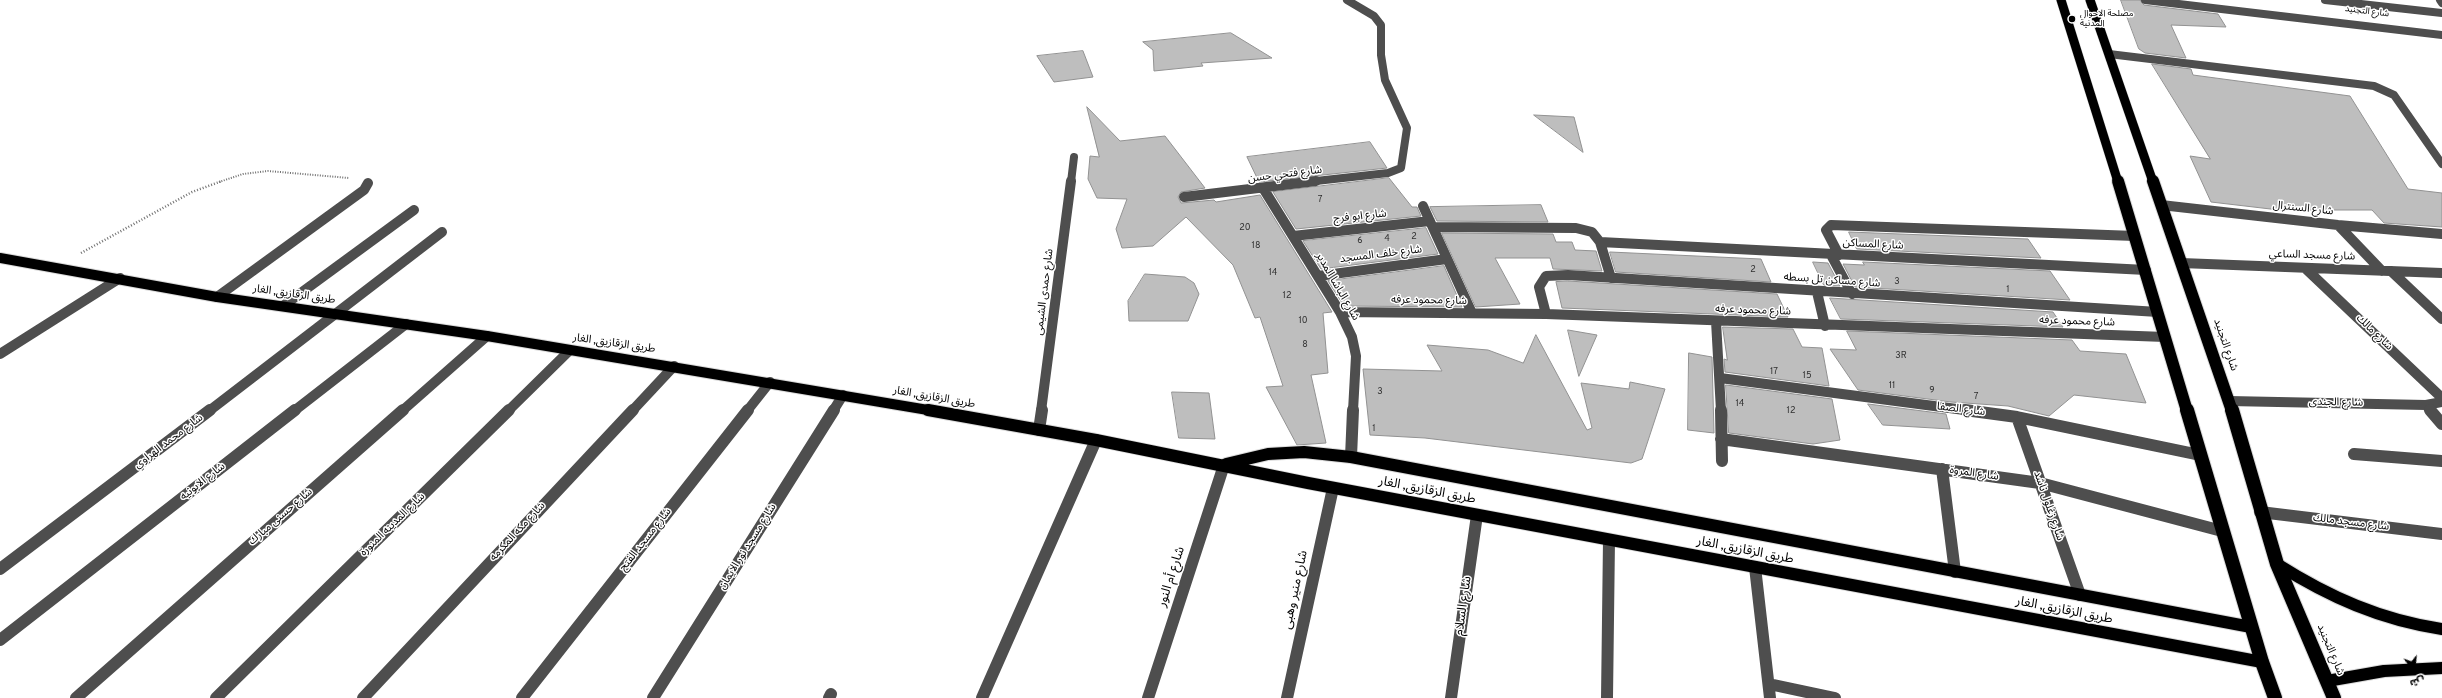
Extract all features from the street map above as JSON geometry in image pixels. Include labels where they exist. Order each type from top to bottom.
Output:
[{"type":"highway","points":[[2061,0],[2136,236],[2222,531],[2262,662],[2275,698]]},
{"type":"highway","name":"شارع التجنيد","points":[[2090,0],[2229,401],[2260,512],[2277,564],[2334,698]]},
{"type":"main road","name":"طريق الزقازيق, الغار","points":[[0,258],[53,269],[120,278],[216,296],[487,336],[569,351],[674,366],[1096,440],[1334,488],[2262,662]]},
{"type":"main road","name":"طريق الزقازيق, الغار","points":[[1224,465],[1268,454],[1304,452],[1351,457],[2251,627]]},
{"type":"main road","points":[[2277,564],[2319,591],[2367,612],[2416,626],[2442,630]]},
{"type":"main road","points":[[2327,681],[2382,670],[2442,668]]},
{"type":"street","name":"شارع فتحي حسن","points":[[1184,197],[1388,173],[1397,171],[1402,166],[1407,128],[1385,80],[1381,55],[1381,25],[1374,16],[1347,0]]},
{"type":"street","name":"شارع التجنيد","points":[[2145,0],[2442,35]]},
{"type":"street","points":[[2324,0],[2442,13]]},
{"type":"street","points":[[2109,54],[2374,86],[2386,90],[2394,95],[2442,164]]},
{"type":"street","name":"شارع حمدى الشيمى","points":[[1039,430],[1074,157]]},
{"type":"street","points":[[216,296],[352,200],[364,190],[368,183]]},
{"type":"street","name":"شارع الباشا المدير","points":[[1263,188],[1340,312],[1352,337],[1356,356],[1351,457]]},
{"type":"street","name":"شارع السنترال","points":[[2161,205],[2338,225],[2442,234]]},
{"type":"street","points":[[1423,206],[1472,313]]},
{"type":"street","points":[[283,306],[414,210]]},
{"type":"street","name":"شارع ابو فرج","points":[[1293,236],[1431,224],[1576,228],[1592,232],[1600,242]]},
{"type":"street","points":[[1852,294],[1826,230],[1831,225],[2136,236]]},
{"type":"street","points":[[2338,225],[2387,271],[2442,319]]},
{"type":"street","name":"شارع محمد الهراوي","points":[[0,569],[337,314],[442,232]]},
{"type":"street","points":[[1600,242],[1611,278]]},
{"type":"street","name":"شارع المساكن","points":[[1600,242],[2146,270]]},
{"type":"street","name":"شارع خلف المسجد","points":[[1318,276],[1447,259]]},
{"type":"street","name":"شارع مسجد الساعي","points":[[2181,263],[2442,273]]},
{"type":"street","name":"شارع مالك","points":[[2305,268],[2442,398]]},
{"type":"street","name":"شارع مساكن تل بسطه","points":[[1546,314],[1539,287],[1546,276],[1611,278],[2158,312]]},
{"type":"street","points":[[0,354],[120,278]]},
{"type":"street","points":[[1817,292],[1825,326]]},
{"type":"street","name":"شارع محمود عرفه","points":[[1340,312],[1546,314],[1825,326],[2165,337]]},
{"type":"street","points":[[1716,321],[1720,378],[1722,461]]},
{"type":"street","name":"شارع الابونيه","points":[[0,640],[406,324]]},
{"type":"street","name":"شارع حسنى مبارك","points":[[76,698],[487,336]]},
{"type":"street","name":"شارع المدينه المنورة","points":[[216,698],[569,351]]},
{"type":"street","name":"شارع مكه المكرمه","points":[[363,698],[674,366]]},
{"type":"street","name":"شارع الصفا","points":[[1720,378],[2017,417],[2200,455]]},
{"type":"street","name":"شارع مسجد الفتح","points":[[522,698],[770,382]]},
{"type":"street","name":"شارع مسجد نور الايمان","points":[[653,698],[843,395]]},
{"type":"street","name":"شارع الجندى","points":[[2229,401],[2426,405],[2442,402]]},
{"type":"street","points":[[2426,405],[2442,424]]},
{"type":"street","name":"شارع زغلول ناشد","points":[[2017,417],[2080,595]]},
{"type":"street","name":"شارع المروة","points":[[1722,439],[2040,483],[2222,531]]},
{"type":"street","points":[[982,698],[1096,440]]},
{"type":"street","points":[[2354,454],[2442,461]]},
{"type":"street","name":"شارع أم النور","points":[[1148,698],[1224,465]]},
{"type":"street","points":[[1942,469],[1955,572]]},
{"type":"street","name":"شارع منير وهبى","points":[[1287,698],[1334,488]]},
{"type":"street","name":"شارع مسجد مالك","points":[[2260,512],[2442,534]]},
{"type":"street","name":"شارع السلام","points":[[1451,698],[1477,515]]},
{"type":"street","points":[[1607,698],[1609,540]]},
{"type":"street","points":[[1755,567],[1770,698]]},
{"type":"street","points":[[1769,684],[1835,698]]},
{"type":"path","points":[[53,269],[192,192],[244,174],[268,170],[361,179],[368,183]]},
{"type":"building","points":[[2121,0],[2140,0],[2144,5],[2218,14],[2226,27],[2171,25],[2186,58],[2145,53],[2139,49]]},
{"type":"building","points":[[1231,33],[1272,58],[1201,63],[1203,66],[1154,71],[1153,50],[1143,42]]},
{"type":"building","points":[[1083,51],[1093,77],[1054,82],[1037,56]]},
{"type":"building","points":[[2152,64],[2191,69],[2193,75],[2350,96],[2408,189],[2442,193],[2442,227],[2384,223],[2372,210],[2279,210],[2211,202],[2190,156],[2210,159]]},
{"type":"building","points":[[1087,107],[1120,141],[1165,136],[1205,188],[1181,192],[1178,197],[1181,203],[1214,200],[1216,202],[1260,195],[1332,312],[1323,313],[1328,373],[1311,375],[1326,443],[1297,445],[1266,387],[1283,386],[1260,317],[1255,318],[1233,265],[1186,217],[1153,246],[1122,248],[1116,229],[1127,199],[1097,198],[1088,179],[1090,156],[1099,157]]},
{"type":"building","points":[[1534,115],[1574,117],[1583,152]]},
{"type":"building","points":[[1370,142],[1387,168],[1259,182],[1247,157]]},
{"type":"building","points":[[1389,178],[1412,207],[1417,207],[1421,216],[1296,229],[1273,192]]},
{"type":"building","points":[[1541,205],[1548,222],[1437,221],[1430,207]]},
{"type":"building","points":[[1426,228],[1438,254],[1321,269],[1303,241]]},
{"type":"building","points":[[1849,232],[2028,239],[2041,258],[1857,249]]},
{"type":"building","points":[[1442,233],[1553,234],[1556,242],[1572,242],[1575,250],[1596,251],[1602,271],[1553,269],[1550,258],[1495,258],[1520,304],[1476,307]]},
{"type":"building","points":[[1610,252],[1761,259],[1771,282],[1616,272]]},
{"type":"building","points":[[1813,262],[1828,263],[1840,286],[1824,285]]},
{"type":"building","points":[[1863,262],[2050,271],[2070,300],[1855,287],[1843,264],[1864,265]]},
{"type":"building","points":[[1444,266],[1462,307],[1344,306],[1328,281]]},
{"type":"building","points":[[1145,274],[1185,277],[1194,283],[1199,294],[1188,321],[1129,321],[1128,301]]},
{"type":"building","points":[[1568,281],[1777,294],[1788,317],[1562,308],[1556,282]]},
{"type":"building","points":[[1830,298],[2053,312],[2063,327],[1841,319]]},
{"type":"building","points":[[1723,327],[1793,329],[1802,347],[1822,348],[1829,386],[1725,372],[1724,359],[1727,360]]},
{"type":"building","points":[[1568,330],[1597,335],[1579,376]]},
{"type":"building","points":[[1847,331],[2072,340],[2080,351],[2126,354],[2146,403],[2074,395],[2049,416],[2008,406],[1951,402],[1858,390],[1830,349],[1856,350]]},
{"type":"building","points":[[1536,335],[1587,430],[1592,428],[1581,383],[1629,389],[1630,382],[1665,389],[1642,459],[1631,463],[1425,438],[1370,435],[1363,369],[1442,371],[1427,345],[1488,350],[1523,363]]},
{"type":"building","points":[[1689,353],[1712,357],[1714,433],[1688,430]]},
{"type":"building","points":[[1726,385],[1832,399],[1840,440],[1813,444],[1729,433]]},
{"type":"building","points":[[1172,392],[1209,393],[1215,439],[1179,438]]},
{"type":"building","points":[[1868,404],[1946,414],[1950,429],[1883,425]]},
{"type":"place","name":"مصلحة الاحوال المدنية","points":[[2072,19]]}]
